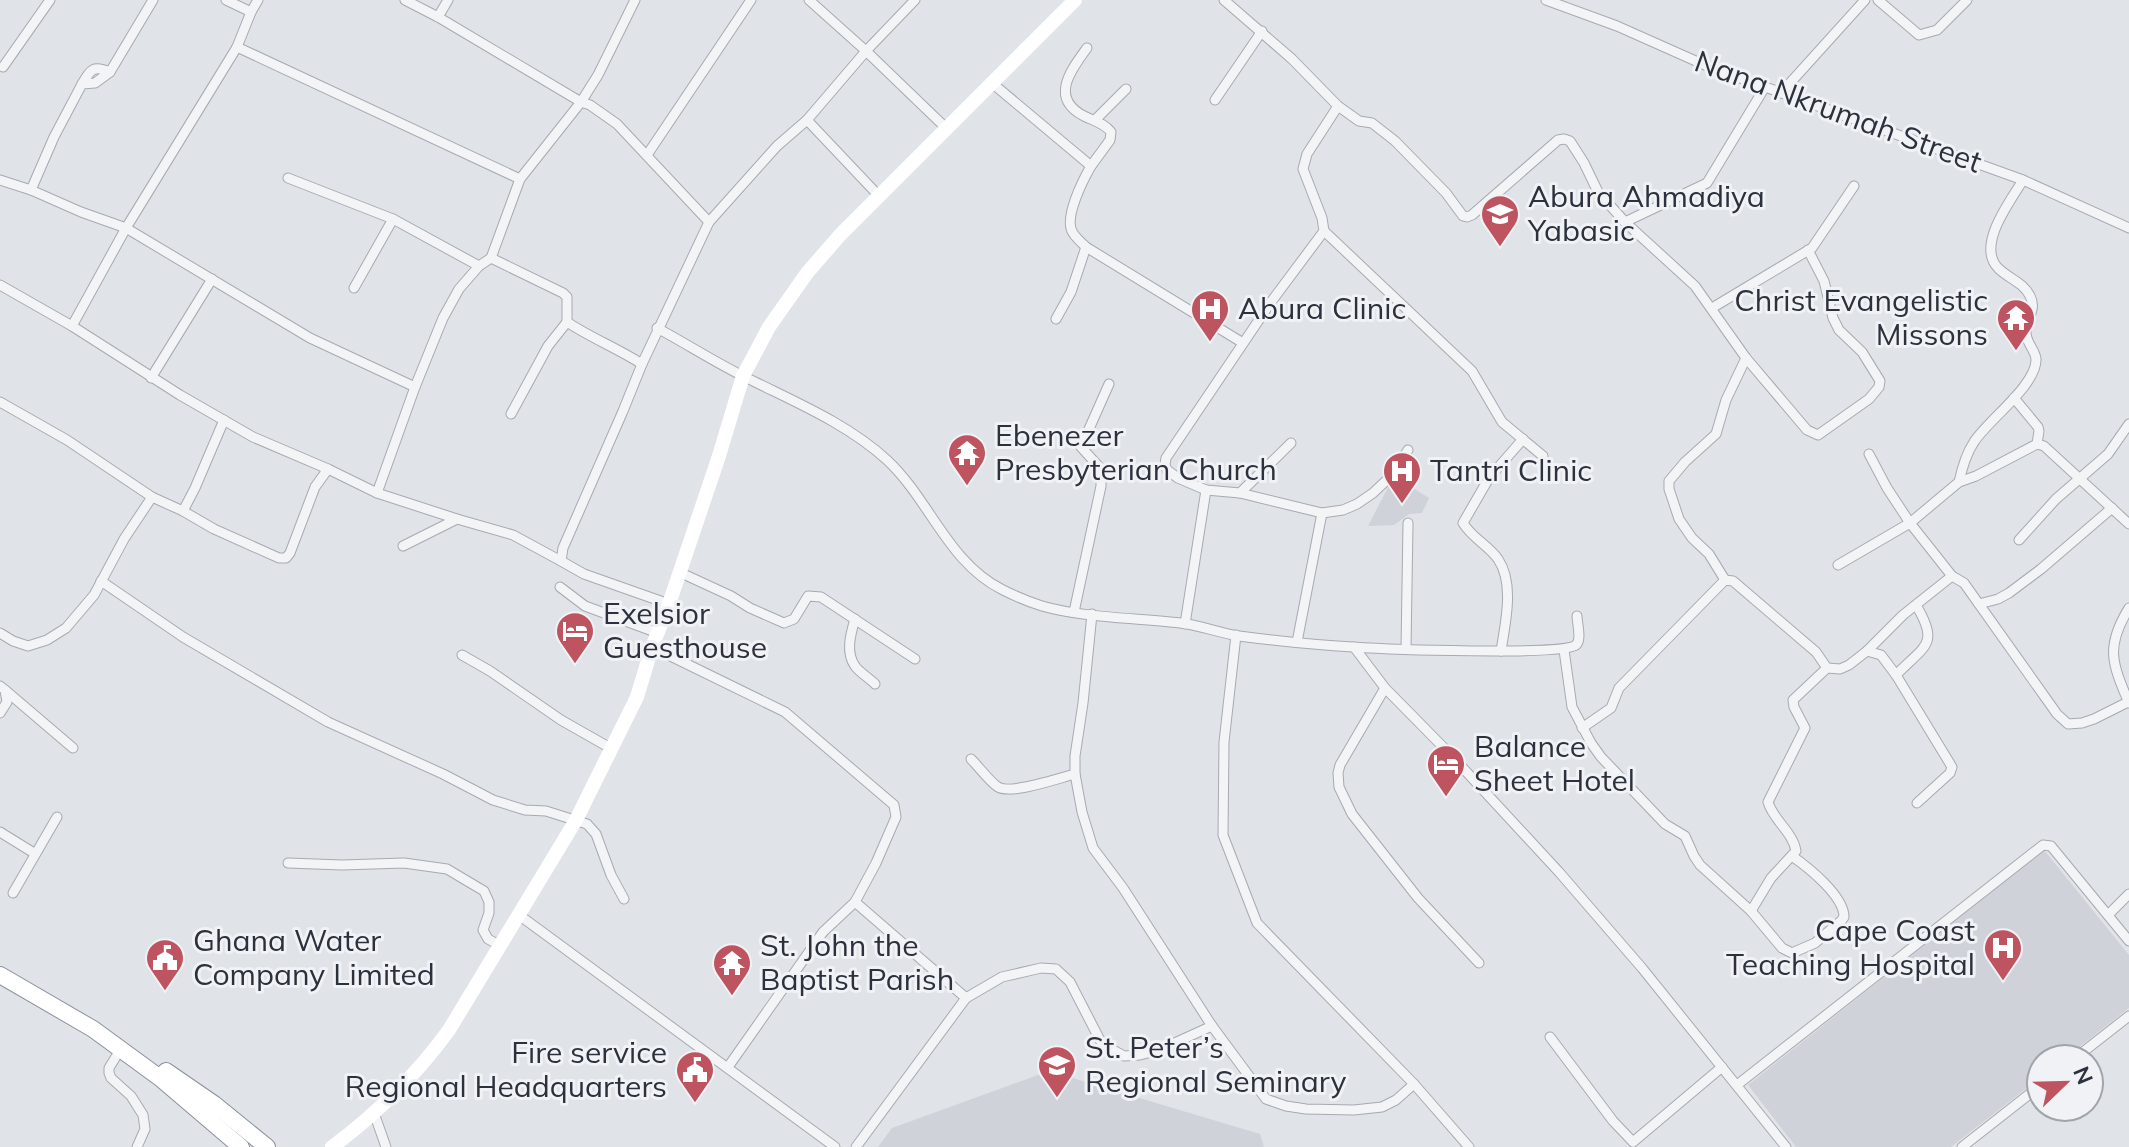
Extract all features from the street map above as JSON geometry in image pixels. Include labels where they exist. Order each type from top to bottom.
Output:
[{"type":"highway","points":[[0,975],[93,1029],[160,1078],[241,1147]]},
{"type":"highway","points":[[93,1029],[164,1070],[214,1104],[267,1147]]},
{"type":"main road","points":[[333,1147],[374,1113],[438,1046],[576,820],[637,697],[743,376],[787,299],[878,195],[1075,0]]},
{"type":"street","points":[[3,67],[50,0]]},
{"type":"street","points":[[31,190],[82,84],[95,83],[110,72],[153,0]]},
{"type":"street","points":[[226,0],[251,12]]},
{"type":"street","points":[[72,326],[126,228],[237,47],[258,0]]},
{"type":"street","points":[[405,0],[607,115],[709,222]]},
{"type":"street","points":[[438,17],[448,0]]},
{"type":"street","points":[[377,493],[443,318],[459,289],[479,266],[491,258],[520,179],[581,102],[635,0]]},
{"type":"street","points":[[647,155],[751,0]]},
{"type":"street","points":[[809,0],[946,128]]},
{"type":"street","points":[[561,561],[563,548],[657,328],[709,222],[777,146],[807,120],[915,0]]},
{"type":"street","points":[[1224,0],[1262,31],[1338,106],[1359,121],[1372,123],[1395,141],[1446,193],[1463,216],[1472,215],[1558,140],[1570,141],[1598,192],[1625,222],[1695,286],[1746,358],[1807,430],[1815,434],[1824,432],[1869,399],[1880,381],[1862,352],[1839,330],[1824,281],[1808,250]]},
{"type":"street","name":"Nana Nkrumah Street","points":[[1546,0],[1617,26],[1707,66],[2023,180],[2129,228]]},
{"type":"street","points":[[1781,93],[1865,0]]},
{"type":"street","points":[[1878,0],[1919,35],[1937,30],[1967,0]]},
{"type":"street","points":[[1215,100],[1262,31]]},
{"type":"street","points":[[237,47],[520,179]]},
{"type":"street","points":[[1087,48],[1068,75],[1065,93],[1071,107],[1111,132],[1110,140],[1091,166],[1070,215],[1073,234],[1086,247],[1243,343]]},
{"type":"street","points":[[992,83],[1091,166]]},
{"type":"street","points":[[1625,222],[1707,183],[1765,87]]},
{"type":"street","points":[[1095,120],[1126,89]]},
{"type":"street","points":[[1338,106],[1307,154],[1303,169],[1324,231],[1472,371],[1502,422],[1543,456]]},
{"type":"street","points":[[807,120],[878,195]]},
{"type":"street","points":[[288,178],[393,219],[479,266]]},
{"type":"street","points":[[0,180],[126,228],[310,338],[415,387]]},
{"type":"street","points":[[1959,482],[1974,441],[2014,398],[2033,372],[2036,361],[2026,334],[2034,306],[2022,284],[1999,269],[1989,249],[1997,224],[2023,180]]},
{"type":"street","points":[[1712,308],[1812,248],[1854,186]]},
{"type":"street","points":[[354,288],[393,219]]},
{"type":"street","points":[[1324,231],[1285,281],[1166,458],[1165,465],[1178,478],[1206,490],[1240,493],[1322,513],[1343,510],[1373,493],[1390,477],[1408,450]]},
{"type":"street","points":[[1056,319],[1071,292],[1086,247]]},
{"type":"street","points":[[491,258],[563,293],[569,309],[567,322],[548,346],[511,414]]},
{"type":"street","points":[[151,378],[212,279]]},
{"type":"street","points":[[0,285],[253,437],[377,493],[513,535],[584,574],[669,604]]},
{"type":"street","points":[[567,322],[642,364]]},
{"type":"street","points":[[657,328],[795,401],[878,452],[904,478],[945,537],[974,571],[1001,589],[1042,606],[1297,642],[1354,647],[1501,651],[1564,650],[1578,643],[1577,616]]},
{"type":"street","points":[[1725,580],[1712,558],[1679,519],[1669,481],[1716,434],[1726,400],[1746,358]]},
{"type":"street","points":[[1074,612],[1101,486],[1101,469],[1081,447],[1109,384]]},
{"type":"street","points":[[2014,398],[2039,429],[2037,444]]},
{"type":"street","points":[[0,402],[67,440],[152,497],[279,558],[286,558],[290,553],[315,487],[328,469]]},
{"type":"street","points":[[183,511],[224,420]]},
{"type":"street","points":[[2019,540],[2056,499],[2108,454],[2129,424]]},
{"type":"street","points":[[1501,651],[1507,590],[1502,567],[1463,523],[1489,478],[1523,439]]},
{"type":"street","points":[[1240,493],[1291,443]]},
{"type":"street","points":[[1838,565],[1910,523],[1959,482],[2037,444],[2044,446],[2129,524]]},
{"type":"street","points":[[1869,454],[1910,523],[1952,576],[1963,581],[2057,714],[2068,724],[2094,719],[2128,702],[2112,658],[2113,640],[2129,608]]},
{"type":"street","points":[[1185,624],[1206,490]]},
{"type":"street","points":[[0,633],[28,646],[47,640],[66,628],[87,605],[152,497]]},
{"type":"street","points":[[1979,604],[2009,593],[2112,508]]},
{"type":"street","points":[[1297,642],[1322,513]]},
{"type":"street","points":[[403,546],[457,519]]},
{"type":"street","points":[[1406,648],[1408,523]]},
{"type":"street","points":[[679,572],[775,620],[790,622],[808,596],[821,597],[915,659]]},
{"type":"street","points":[[1751,911],[1771,878],[1796,851],[1794,842],[1768,802],[1805,728],[1793,700],[1827,668],[1840,669],[1867,651],[1952,576]]},
{"type":"street","points":[[1725,580],[1733,581],[1816,652],[1827,668]]},
{"type":"street","points":[[1582,728],[1611,708],[1619,688],[1725,580]]},
{"type":"street","points":[[101,581],[183,637],[328,722],[493,800],[525,810],[546,811],[587,824],[596,834],[611,875],[624,899]]},
{"type":"street","points":[[560,587],[585,606],[658,633]]},
{"type":"street","points":[[1896,675],[1929,637],[1928,625],[1916,605]]},
{"type":"street","points":[[1092,614],[1075,756],[1082,812],[1093,848],[1123,888],[1212,1026],[1266,1099],[1286,1106],[1322,1110],[1382,1107],[1396,1100],[1414,1084]]},
{"type":"street","points":[[855,619],[849,648],[852,659],[855,666],[875,684]]},
{"type":"street","points":[[1236,635],[1224,742],[1223,835],[1257,923],[1414,1084],[1469,1147]]},
{"type":"street","points":[[652,647],[784,711],[894,805],[896,817],[855,902],[823,932],[728,1067]]},
{"type":"street","points":[[1354,647],[1385,688],[1559,872],[1642,968],[1786,1147]]},
{"type":"street","points":[[1564,650],[1572,707],[1601,757],[1665,824],[1685,836],[1696,861],[1751,911],[1782,948],[1792,953],[1815,943],[1844,917],[1843,908],[1817,875],[1792,856]]},
{"type":"street","points":[[1867,651],[1881,655],[1896,675],[1952,767],[1950,773],[1917,803]]},
{"type":"street","points":[[462,655],[561,720],[612,749]]},
{"type":"street","points":[[0,713],[7,702],[3,688]]},
{"type":"street","points":[[3,688],[73,748]]},
{"type":"street","points":[[1385,688],[1340,765],[1339,787],[1352,814],[1418,898],[1479,963]]},
{"type":"street","points":[[971,759],[997,787],[1007,791],[1075,774]]},
{"type":"street","points":[[13,893],[57,817]]},
{"type":"street","points":[[0,832],[34,853]]},
{"type":"street","points":[[1737,1085],[2039,846],[2051,846],[2129,941]]},
{"type":"street","points":[[288,863],[404,863],[447,869],[484,891],[489,902],[489,913],[483,930],[488,939],[501,946]]},
{"type":"street","points":[[2108,915],[2129,894]]},
{"type":"street","points":[[855,902],[966,998]]},
{"type":"street","points":[[519,915],[835,1147]]},
{"type":"street","points":[[856,1147],[966,998],[996,979],[1041,968],[1056,969],[1070,982],[1102,1044],[1124,1056],[1159,1050],[1212,1026]]},
{"type":"street","points":[[2094,1043],[2129,1016]]},
{"type":"street","points":[[1550,1037],[1634,1144],[1722,1067]]},
{"type":"street","points":[[120,1050],[109,1073],[131,1096],[143,1115],[145,1129],[137,1147]]},
{"type":"street","points":[[1962,1147],[2025,1098]]},
{"type":"street","points":[[374,1113],[386,1147]]},
{"type":"street","points":[[811,1147],[816,1135]]},
{"type":"shaded area","name":"Tantri Clinic","points":[[1394,476],[1429,498],[1422,513],[1409,514],[1394,525],[1368,526]]},
{"type":"shaded area","name":"Cape Coast Teaching Hospital","points":[[2044,850],[2129,955],[2129,1008],[2084,1043],[2025,1043],[2025,1089],[1951,1147],[1796,1147],[1748,1085]]},
{"type":"shaded area","name":"St. Peter’s Regional Seminary","points":[[1049,1071],[1260,1134],[1264,1147],[878,1147],[892,1128]]},
{"type":"place","name":"Abura Ahmadiya Yabasic","points":[[1500,248]]},
{"type":"place","name":"Abura Clinic","points":[[1210,343]]},
{"type":"place","name":"Christ Evangelistic Missons","points":[[2016,352]]},
{"type":"place","name":"Ebenezer Presbyterian Church","points":[[967,487]]},
{"type":"place","name":"Tantri Clinic","points":[[1402,505]]},
{"type":"place","name":"Exelsior Guesthouse","points":[[575,665]]},
{"type":"place","name":"Balance Sheet Hotel","points":[[1446,798]]},
{"type":"place","name":"Cape Coast Teaching Hospital","points":[[2003,982]]},
{"type":"place","name":"Ghana Water Company Limited","points":[[165,992]]},
{"type":"place","name":"St. John the Baptist Parish","points":[[732,997]]},
{"type":"place","name":"St. Peter’s Regional Seminary","points":[[1057,1099]]},
{"type":"place","name":"Fire service Regional Headquarters","points":[[695,1104]]}]
